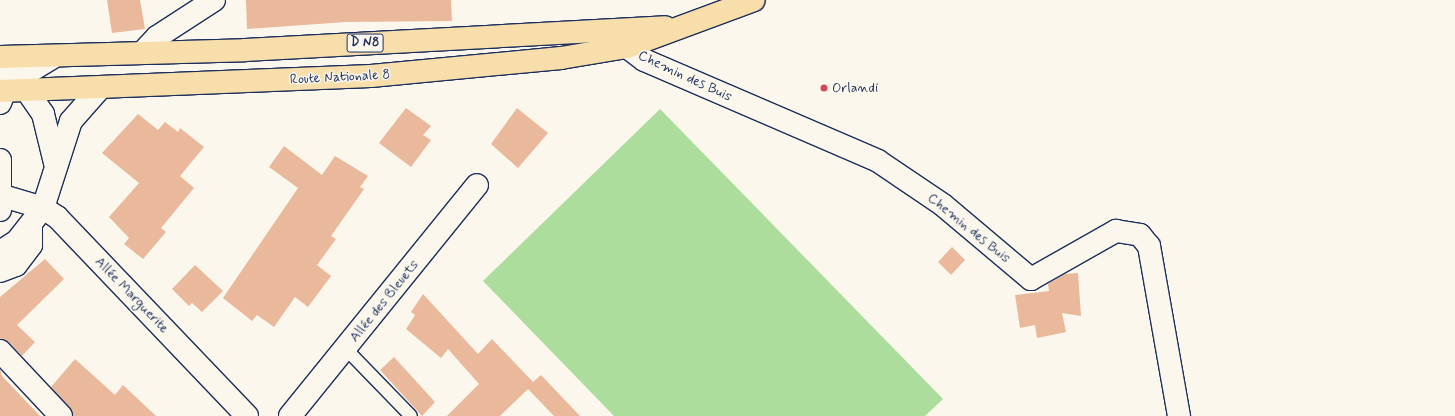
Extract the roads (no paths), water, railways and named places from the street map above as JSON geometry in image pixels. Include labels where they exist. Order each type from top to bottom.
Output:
[{"type":"main road","name":"Route Nationale 8","points":[[8,87],[101,87],[371,76],[627,47],[675,27],[754,0]]},
{"type":"main road","name":"Route Nationale 8","points":[[0,57],[142,53],[675,27]]},
{"type":"street","points":[[142,53],[157,37],[214,0]]},
{"type":"street","name":"Chemin des Buis","points":[[627,47],[644,60],[878,161],[943,205],[1031,279],[1116,231],[1140,235],[1149,246],[1178,416]]},
{"type":"street","points":[[55,56],[8,87],[44,119],[55,165]]},
{"type":"street","points":[[0,252],[31,226],[43,208],[55,165],[75,113],[101,87]]},
{"type":"street","points":[[0,160],[1,203]]},
{"type":"street","name":"Allée des Bleuets","points":[[290,416],[477,185]]},
{"type":"street","name":"Allée Marguerite","points":[[1,203],[43,208],[66,226],[247,416]]},
{"type":"street","points":[[0,271],[16,265],[31,245],[31,226]]},
{"type":"street","points":[[0,352],[61,416]]},
{"type":"lane","points":[[346,348],[411,416]]},
{"type":"place","name":"Orlandi","points":[[824,88]]}]
